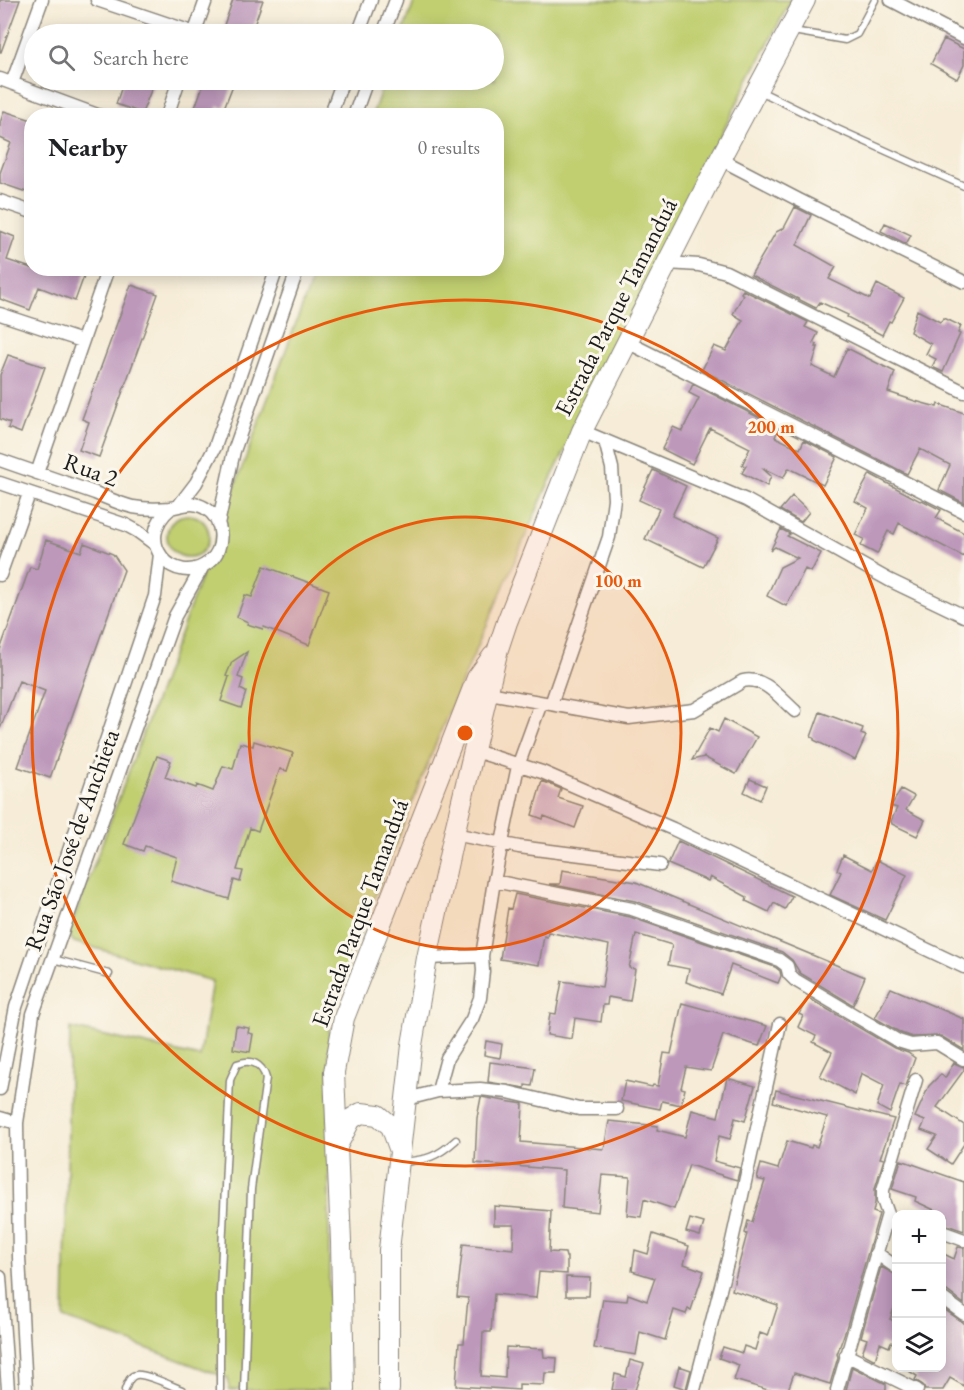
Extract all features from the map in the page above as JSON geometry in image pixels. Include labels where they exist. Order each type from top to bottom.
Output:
[{"type":"main road","name":"Estrada Parque Tamanduá","points":[[389,1390],[389,1250],[412,1045],[427,958],[498,649],[582,431],[720,159],[805,0]]},
{"type":"main road","name":"Estrada Parque Tamanduá","points":[[344,1390],[334,1072],[344,1018],[477,678],[498,649]]},
{"type":"main road","points":[[336,1148],[351,1119],[361,1113],[378,1115],[391,1126],[399,1157]]},
{"type":"street","points":[[31,24],[42,0]]},
{"type":"street","points":[[98,0],[166,24]]},
{"type":"street","points":[[198,24],[206,0]]},
{"type":"street","points":[[362,24],[370,0]]},
{"type":"street","points":[[387,24],[396,0]]},
{"type":"street","points":[[891,0],[964,38]]},
{"type":"street","points":[[24,40],[6,81],[24,88]]},
{"type":"street","points":[[30,90],[79,108]]},
{"type":"street","points":[[170,108],[176,90]]},
{"type":"street","points":[[333,108],[339,90]]},
{"type":"street","points":[[357,108],[363,90]]},
{"type":"street","points":[[720,159],[964,282]]},
{"type":"street","points":[[0,201],[24,209]]},
{"type":"street","points":[[667,263],[699,265],[726,272],[964,392]]},
{"type":"street","points":[[0,575],[41,474],[82,341],[105,276]]},
{"type":"street","name":"Rua São José de Anchieta","points":[[0,1089],[16,1007],[155,596],[157,524],[163,514],[175,506],[196,483],[215,447],[274,276]]},
{"type":"street","name":"Rua São José de Anchieta","points":[[26,1390],[17,1123],[33,1014],[175,616],[203,566],[211,560],[220,543],[221,533],[218,524],[234,451],[295,276]]},
{"type":"street","points":[[0,314],[82,341]]},
{"type":"street","points":[[627,342],[964,512]]},
{"type":"street","points":[[582,431],[746,500],[889,580],[964,616]]},
{"type":"street","points":[[438,1091],[447,1058],[472,1019],[480,998],[482,956],[494,881],[518,766],[546,704],[609,537],[614,499],[612,468],[605,441]]},
{"type":"street","name":"Rua 2","points":[[0,460],[133,507],[175,506]]},
{"type":"street","name":"Rua 2","points":[[0,483],[126,525],[158,549]]},
{"type":"street","points":[[175,506],[199,505],[207,509],[218,524]]},
{"type":"street","points":[[158,549],[166,562],[184,570],[203,566]]},
{"type":"street","points":[[489,693],[629,718],[694,710],[742,681],[752,679],[767,686],[795,711]]},
{"type":"street","points":[[475,751],[542,772],[674,829],[964,967]]},
{"type":"street","points":[[454,834],[502,844],[660,864]]},
{"type":"street","points":[[494,881],[632,909],[778,960],[787,966],[789,974],[795,980],[898,1041],[911,1045],[937,1043],[963,1059]]},
{"type":"street","points":[[427,958],[482,956]]},
{"type":"street","points":[[694,1390],[728,1259],[780,1024]]},
{"type":"street","points":[[837,1390],[876,1253],[892,1215],[883,1200],[883,1190],[916,1080]]},
{"type":"street","points":[[407,1099],[438,1091],[480,1089],[508,1092],[579,1108],[617,1109]]},
{"type":"street","points":[[0,1118],[17,1123]]},
{"type":"street","points":[[946,1233],[964,1240]]},
{"type":"street","points":[[876,1253],[892,1264]]},
{"type":"street","points":[[0,1276],[8,1390]]},
{"type":"street","points":[[946,1301],[964,1314]]},
{"type":"street","points":[[846,1355],[917,1390]]},
{"type":"lane","points":[[789,31],[845,40],[857,34],[875,0]]},
{"type":"lane","points":[[757,90],[833,128],[964,186]]},
{"type":"lane","points":[[52,959],[109,974]]},
{"type":"lane","points":[[220,1390],[220,1293],[230,1080],[237,1064],[244,1062],[257,1063],[263,1068],[266,1078],[251,1189],[244,1390]]},
{"type":"lane","points":[[399,1157],[422,1161],[439,1155],[456,1140]]},
{"type":"lane","points":[[125,1390],[131,1378],[136,1375],[182,1390]]},
{"type":"green space","points":[[415,0],[791,0],[743,91],[546,489],[442,728],[329,1012],[329,1390],[229,1390],[228,1378],[64,1318],[70,1028],[200,1057],[212,981],[74,942],[69,932],[313,276],[504,276],[504,108],[375,108],[381,90],[504,90],[504,24],[406,24]]},
{"type":"green space","points":[[188,515],[196,516],[203,521],[208,528],[208,544],[203,551],[196,556],[188,557],[180,556],[173,551],[168,544],[167,536],[168,528],[173,521],[180,516]]},
{"type":"building","points":[[0,0],[20,0],[1,52],[0,52]]},
{"type":"building","points":[[233,0],[263,0],[255,24],[224,24]]},
{"type":"building","points":[[944,39],[964,49],[964,65],[957,79],[931,64]]},
{"type":"building","points":[[121,90],[151,90],[144,108],[128,108],[116,104]]},
{"type":"building","points":[[201,90],[231,90],[224,108],[218,106],[217,108],[195,108]]},
{"type":"building","points":[[4,111],[24,117],[24,191],[0,183],[0,173],[11,143],[0,138],[0,123]]},
{"type":"building","points":[[795,207],[811,215],[797,245],[836,267],[829,279],[870,299],[877,284],[904,298],[882,335],[820,302],[816,308],[751,275],[776,232],[784,228]]},
{"type":"building","points":[[885,223],[911,235],[906,244],[881,231]]},
{"type":"building","points":[[0,231],[15,237],[7,260],[24,266],[24,276],[84,276],[75,301],[39,287],[30,310],[0,299]]},
{"type":"building","points":[[131,285],[158,294],[99,457],[79,450],[89,422],[82,419]]},
{"type":"building","points":[[743,290],[808,322],[805,327],[818,333],[813,343],[818,347],[812,366],[834,377],[847,348],[895,372],[888,392],[964,413],[964,503],[939,490],[950,465],[920,449],[907,474],[702,370],[714,346],[726,351],[743,320],[733,314],[743,295],[741,293]]},
{"type":"building","points":[[917,310],[940,322],[944,318],[961,326],[958,333],[960,334],[943,372],[932,367],[936,359],[926,354],[931,344],[910,332]]},
{"type":"building","points":[[8,355],[45,367],[21,433],[8,428],[10,423],[0,419],[0,375]]},
{"type":"building","points":[[693,384],[779,428],[775,437],[800,449],[804,440],[837,457],[823,485],[789,468],[783,478],[762,468],[771,476],[767,486],[742,473],[746,466],[742,465],[750,448],[710,428],[692,464],[662,449],[673,427],[682,431],[699,398],[689,393]]},
{"type":"building","points":[[653,470],[686,486],[672,516],[718,538],[703,567],[645,539],[659,509],[639,500]]},
{"type":"building","points":[[870,474],[941,510],[936,518],[964,533],[964,557],[899,523],[894,534],[888,531],[877,554],[861,546],[864,539],[855,535],[868,508],[855,501]]},
{"type":"building","points":[[792,496],[809,512],[801,522],[780,510]]},
{"type":"building","points":[[781,529],[790,534],[787,536],[821,553],[811,572],[805,569],[786,606],[767,596],[780,567],[798,558],[775,547],[770,551]]},
{"type":"building","points":[[46,540],[81,552],[84,543],[113,554],[124,570],[50,778],[18,767],[45,691],[19,681],[0,729],[0,650],[30,567],[37,569]]},
{"type":"building","points":[[264,566],[329,590],[309,645],[264,627],[263,629],[247,624],[248,622],[237,617],[245,595],[252,597]]},
{"type":"building","points":[[247,652],[238,677],[243,679],[240,689],[246,692],[241,708],[221,701],[229,677],[226,676],[232,662]]},
{"type":"building","points":[[820,712],[863,728],[861,734],[866,736],[855,760],[811,737]]},
{"type":"building","points":[[724,719],[757,737],[736,774],[704,757],[692,760],[710,728],[718,732]]},
{"type":"building","points":[[254,741],[293,753],[287,771],[280,769],[258,831],[250,828],[237,870],[243,871],[240,882],[234,880],[229,899],[171,881],[177,857],[145,846],[143,851],[124,844],[157,756],[171,761],[165,777],[196,788],[197,785],[213,791],[223,766],[233,769],[240,743],[253,746]]},
{"type":"building","points":[[750,779],[766,786],[760,800],[744,792]]},
{"type":"building","points":[[542,781],[561,789],[558,798],[583,806],[575,828],[544,816],[543,819],[532,815]]},
{"type":"building","points":[[901,789],[914,796],[906,810],[925,820],[917,836],[892,824],[891,821],[897,808],[891,806]]},
{"type":"building","points":[[678,841],[792,896],[785,909],[774,903],[769,912],[746,901],[747,897],[710,877],[708,881],[668,864]]},
{"type":"building","points":[[843,855],[872,870],[877,860],[907,875],[885,920],[830,895],[841,872],[837,870]]},
{"type":"building","points":[[562,870],[636,882],[865,977],[853,1005],[800,973],[792,960],[782,952],[635,901],[549,884],[560,884]]},
{"type":"building","points":[[515,894],[630,917],[775,967],[780,971],[781,976],[778,983],[731,965],[721,994],[686,982],[689,969],[668,965],[672,945],[636,934],[629,968],[635,969],[630,1001],[608,997],[607,1005],[603,1005],[601,1022],[575,1018],[572,1039],[547,1035],[550,1013],[556,1014],[562,981],[602,987],[609,945],[548,932],[547,937],[544,936],[539,965],[500,959],[508,908],[511,909]]},
{"type":"building","points":[[891,988],[964,1019],[964,1050],[941,1036],[912,1037],[875,1018]]},
{"type":"building","points":[[808,998],[915,1058],[905,1086],[900,1084],[890,1113],[877,1106],[884,1085],[861,1073],[855,1095],[820,1076],[832,1052],[813,1042],[816,1036],[798,1027],[803,1016],[799,1014]]},
{"type":"building","points":[[682,1003],[767,1026],[759,1046],[723,1035],[711,1071],[686,1067],[681,1088],[685,1089],[681,1105],[662,1101],[660,1109],[621,1101],[625,1081],[652,1087],[653,1085],[658,1086],[664,1053],[671,1054]]},
{"type":"building","points":[[236,1026],[249,1028],[248,1033],[253,1034],[250,1052],[233,1049]]},
{"type":"building","points":[[486,1041],[502,1044],[500,1058],[484,1055]]},
{"type":"building","points":[[490,1062],[535,1068],[532,1086],[525,1085],[525,1088],[488,1082]]},
{"type":"building","points":[[954,1063],[964,1067],[964,1070],[937,1107],[964,1125],[964,1144],[951,1164],[928,1149],[937,1136],[921,1130],[925,1121],[915,1117],[929,1086],[941,1074],[945,1078]]},
{"type":"building","points":[[727,1078],[755,1086],[745,1121],[735,1118],[730,1139],[719,1136],[714,1161],[740,1168],[737,1180],[689,1165],[674,1209],[644,1199],[641,1217],[627,1215],[630,1177],[602,1175],[598,1212],[562,1208],[564,1170],[475,1163],[477,1118],[481,1097],[523,1104],[521,1142],[604,1149],[609,1121],[658,1126],[657,1130],[685,1137],[692,1110],[718,1117]]},
{"type":"building","points":[[776,1090],[894,1119],[880,1158],[884,1159],[875,1188],[873,1212],[879,1214],[830,1384],[794,1373],[788,1390],[768,1390],[734,1380],[739,1365],[719,1358],[723,1347],[742,1353],[744,1346],[755,1350],[760,1333],[768,1336],[778,1305],[732,1290],[747,1234],[745,1233],[748,1221],[752,1222],[765,1181],[757,1179],[761,1164],[778,1169],[787,1141],[811,1148],[812,1145],[817,1147],[827,1117],[773,1102]]},
{"type":"building","points":[[901,1160],[964,1182],[964,1231],[946,1225],[946,1210],[934,1210],[915,1201],[916,1197],[892,1189]]},
{"type":"building","points":[[494,1206],[551,1211],[549,1252],[565,1253],[567,1274],[539,1272],[536,1298],[494,1294],[491,1332],[483,1332],[481,1376],[505,1378],[506,1347],[543,1349],[544,1357],[557,1358],[556,1373],[545,1373],[544,1385],[519,1384],[519,1390],[456,1386],[459,1343],[464,1343],[468,1298],[457,1297],[463,1244],[513,1249],[514,1225],[494,1225]]},
{"type":"building","points":[[690,1219],[704,1223],[700,1236],[686,1232]]},
{"type":"building","points":[[653,1234],[689,1246],[684,1264],[704,1271],[691,1310],[688,1309],[686,1314],[674,1310],[665,1340],[640,1332],[636,1355],[594,1348],[603,1299],[627,1301],[628,1294],[647,1301],[655,1278],[632,1271],[635,1250],[648,1254]]},
{"type":"building","points":[[958,1247],[964,1248],[964,1304],[946,1291],[946,1255],[954,1259]]},
{"type":"building","points":[[881,1267],[892,1272],[890,1319],[892,1320],[892,1342],[889,1347],[880,1343],[875,1360],[862,1353],[867,1339],[861,1337]]},
{"type":"building","points":[[566,1277],[590,1278],[589,1296],[566,1296]]},
{"type":"building","points":[[946,1311],[964,1323],[964,1386],[950,1378],[943,1390],[925,1390],[923,1385],[915,1380],[917,1376],[910,1372],[946,1372]]},
{"type":"building","points":[[630,1360],[644,1364],[635,1390],[612,1390],[615,1374],[626,1377]]},
{"type":"building","points":[[679,1366],[691,1370],[686,1389],[674,1385]]},
{"type":"building","points":[[852,1367],[886,1384],[886,1390],[846,1390]]}]
